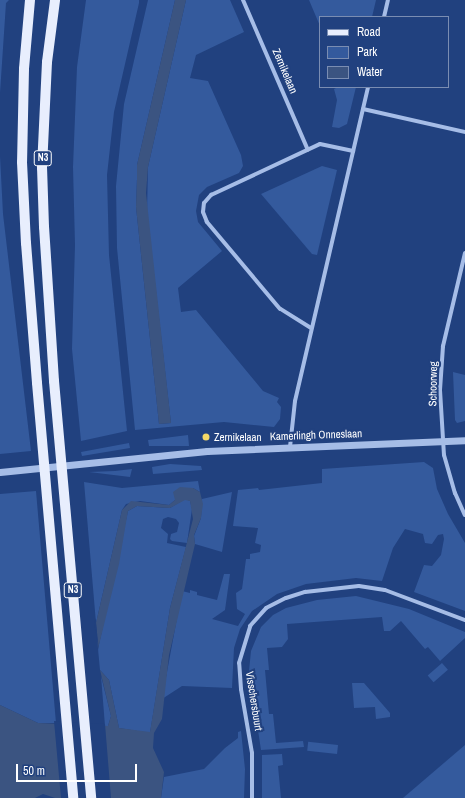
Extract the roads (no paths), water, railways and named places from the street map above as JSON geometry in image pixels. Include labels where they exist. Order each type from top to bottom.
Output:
[{"type":"main road","name":"N3","points":[[30,0],[24,68],[22,162],[26,243],[73,798]]},
{"type":"main road","name":"N3","points":[[55,0],[47,62],[42,168],[44,227],[54,381],[91,798]]},
{"type":"street","name":"Zernikelaan","points":[[243,0],[308,150]]},
{"type":"street","points":[[384,16],[388,0]]},
{"type":"street","points":[[290,446],[295,400],[368,88]]},
{"type":"street","points":[[363,109],[465,132]]},
{"type":"street","points":[[311,328],[280,309],[207,222],[203,212],[206,199],[211,195],[320,144],[353,151]]},
{"type":"street","name":"Schoorweg","points":[[465,252],[443,346],[440,390],[442,441],[455,493],[465,515]]},
{"type":"street","name":"Kamerlingh Onneslaan","points":[[0,472],[207,450],[465,440]]},
{"type":"street","name":"Visschersbuurt","points":[[252,798],[252,753],[241,689],[240,663],[250,626],[266,608],[286,598],[306,592],[359,586],[385,590],[465,620]]},
{"type":"water","points":[[175,0],[186,0],[148,167],[146,193],[171,423],[159,424],[136,207],[137,165]]},
{"type":"water","points":[[180,487],[193,488],[200,492],[203,504],[201,518],[194,535],[195,544],[169,655],[162,719],[154,733],[153,748],[164,772],[161,798],[55,798],[43,794],[35,798],[0,798],[0,705],[38,723],[108,726],[111,716],[100,670],[109,680],[119,728],[150,732],[170,608],[193,519],[190,501],[185,500],[170,508],[137,506],[128,511],[119,564],[98,649],[96,623],[122,510],[131,501],[169,505],[175,500],[173,492]]},
{"type":"place","name":"Zernikelaan","points":[[206,437]]}]
